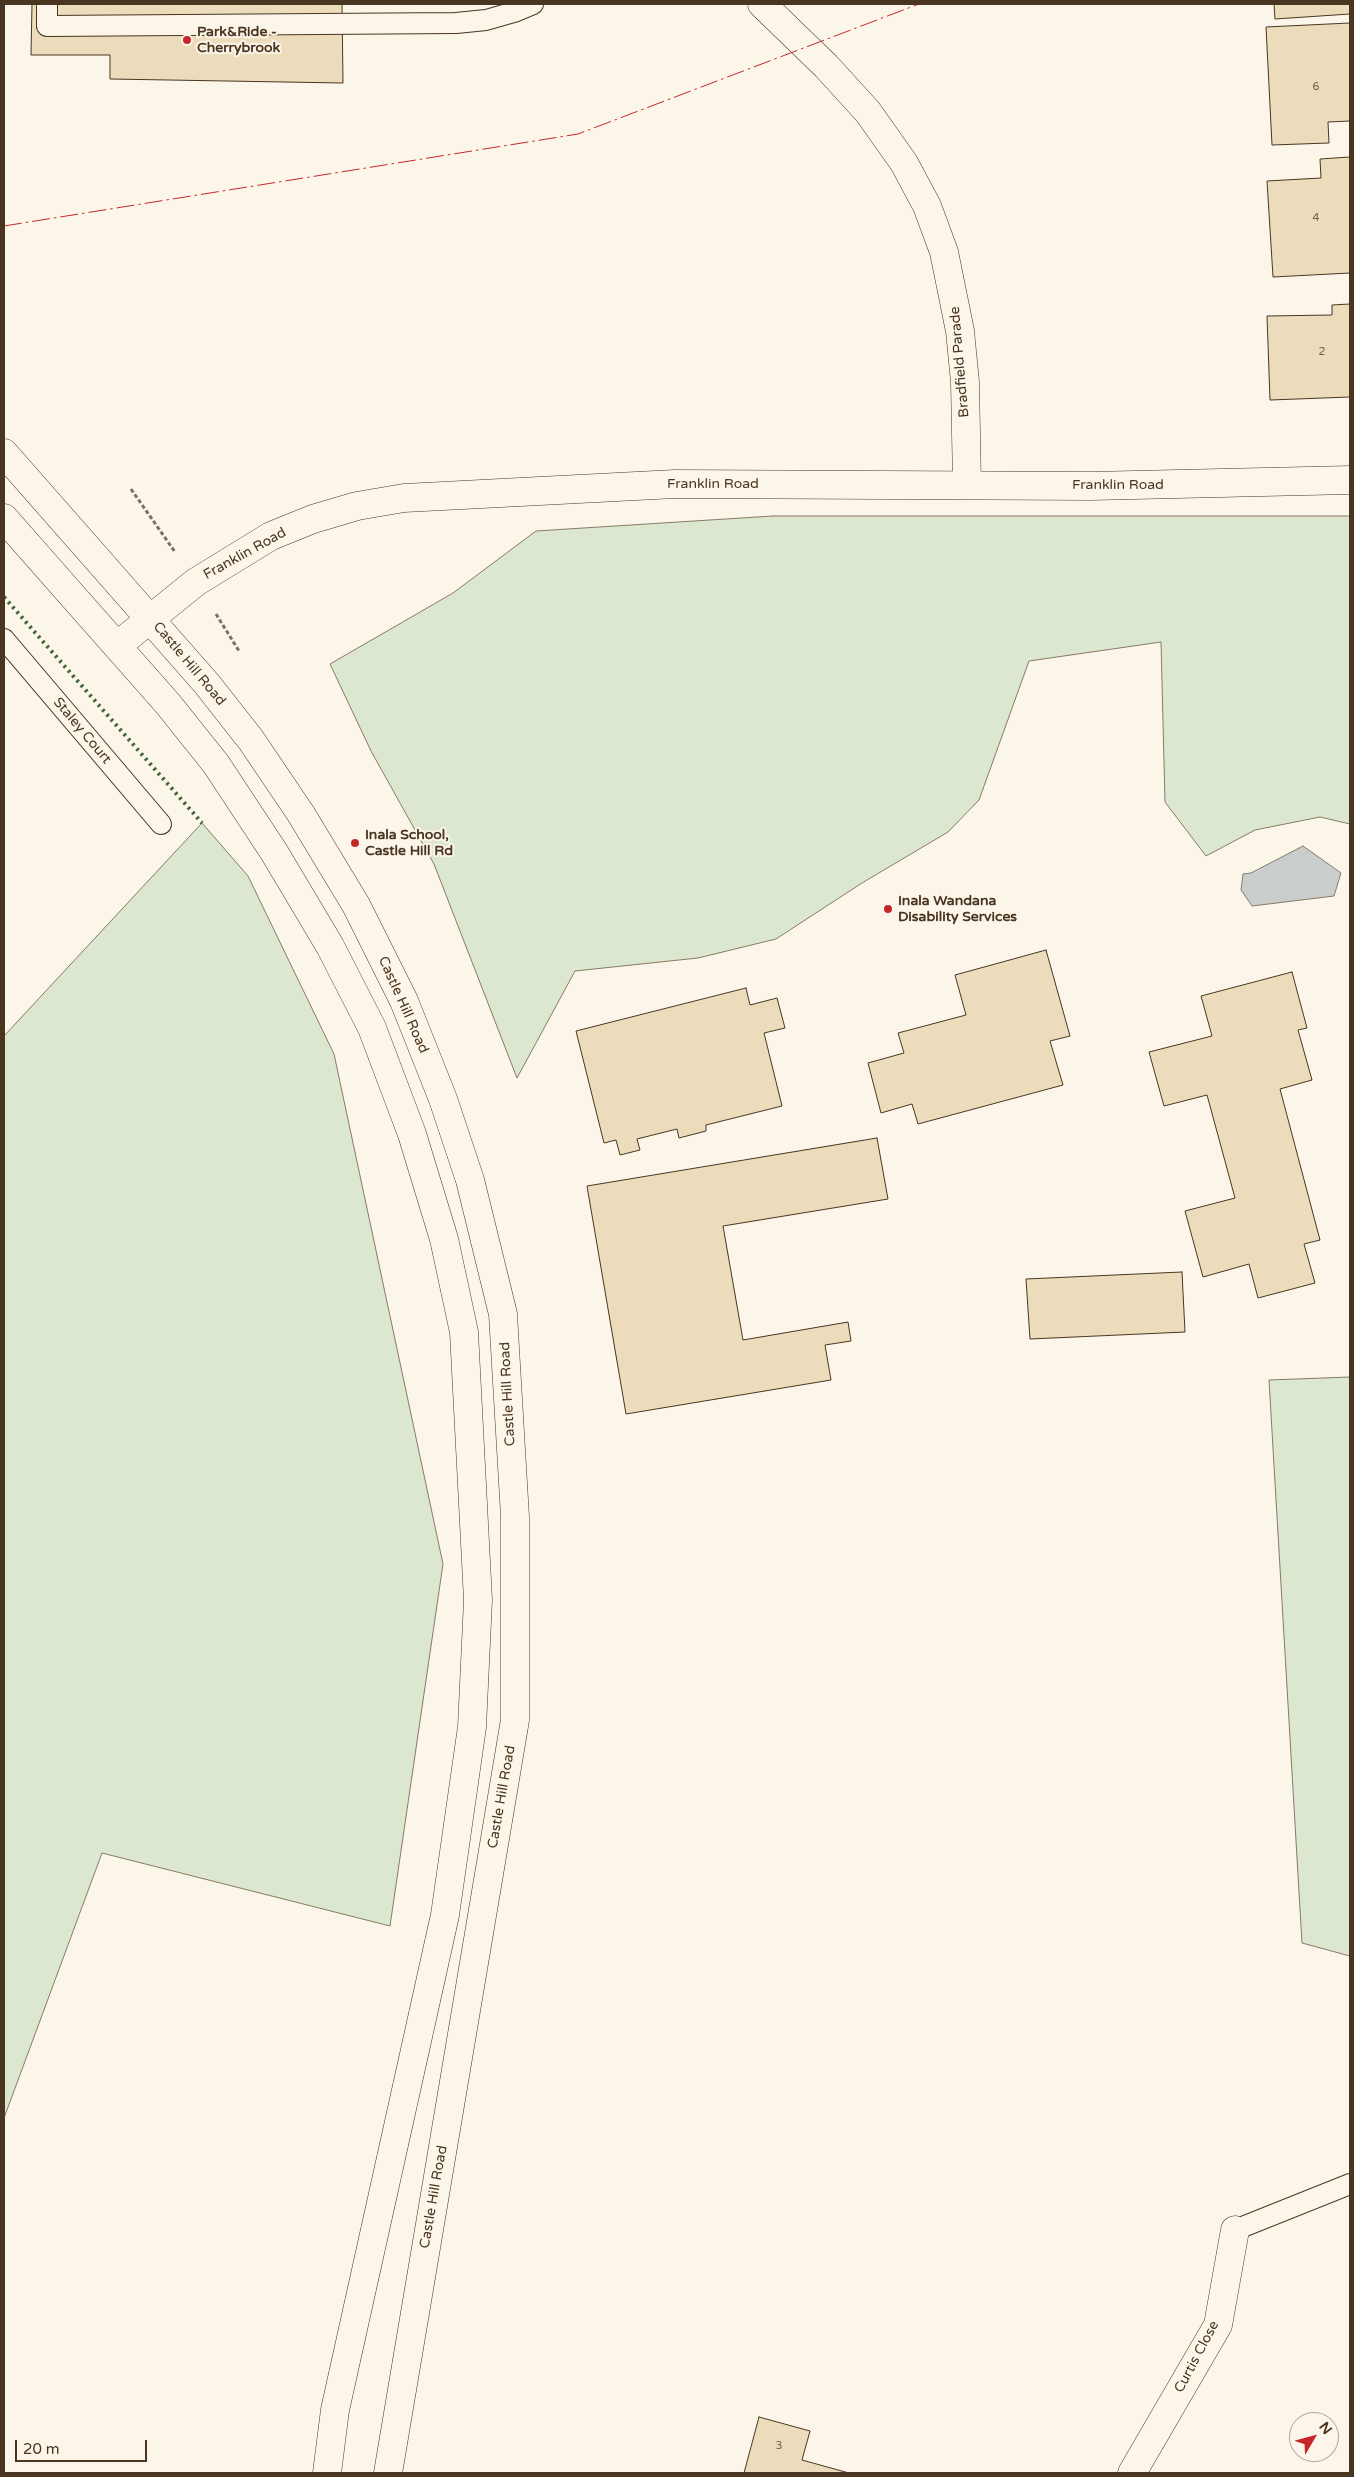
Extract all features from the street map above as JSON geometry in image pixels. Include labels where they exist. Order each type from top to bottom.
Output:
[{"type":"main road","name":"Bradfield Parade","points":[[762,4],[820,60],[868,112],[904,163],[927,206],[944,252],[960,331],[965,382],[967,484]]},
{"type":"main road","name":"Castle Hill Road","points":[[4,454],[207,684],[251,740],[301,814],[361,914],[404,1001],[443,1099],[470,1180],[503,1314],[515,1517],[515,1720],[388,2473]]},
{"type":"main road","name":"Franklin Road","points":[[118,646],[196,582],[271,536],[313,519],[357,506],[404,498],[675,484],[1091,486],[1350,480]]},
{"type":"main road","points":[[4,518],[118,646],[216,764],[274,852],[330,946],[372,1028],[412,1134],[442,1230],[464,1332],[478,1600],[472,1727],[445,1915],[335,2410],[327,2473]]},
{"type":"main road","name":"Curtis Close","points":[[1132,2473],[1218,2325],[1236,2230]]},
{"type":"lane","points":[[48,4],[47,26],[456,23],[486,20],[533,4]]},
{"type":"lane","name":"Staley Court","points":[[4,639],[161,824]]},
{"type":"lane","points":[[1236,2230],[1350,2184]]},
{"type":"green space","points":[[773,516],[1350,516],[1350,824],[1320,817],[1255,830],[1206,856],[1165,802],[1161,642],[1029,661],[979,800],[948,832],[862,883],[776,939],[698,958],[575,971],[517,1078],[434,864],[371,751],[330,664],[453,593],[536,531]]},
{"type":"green space","points":[[202,823],[248,876],[334,1054],[443,1564],[390,1926],[102,1853],[4,2118],[4,1036]]},
{"type":"green space","points":[[1350,1377],[1350,1956],[1302,1943],[1269,1380]]},
{"type":"shaded area","points":[[1303,846],[1341,873],[1334,896],[1252,906],[1241,890],[1243,874],[1251,873]]},
{"type":"building","name":"Park&Ride - Cherrybrook","points":[[32,4],[342,4],[343,83],[110,79],[110,55],[31,55]]},
{"type":"building","points":[[1274,4],[1350,4],[1350,14],[1275,19]]},
{"type":"building","points":[[1350,23],[1350,121],[1328,122],[1329,143],[1272,145],[1266,27]]},
{"type":"building","points":[[1350,157],[1350,273],[1273,277],[1267,181],[1321,178],[1320,159]]},
{"type":"building","points":[[1350,304],[1350,397],[1270,400],[1267,316],[1332,315],[1332,305]]},
{"type":"building","points":[[1046,950],[1070,1036],[1050,1041],[1063,1085],[918,1124],[912,1104],[881,1113],[868,1063],[904,1053],[898,1033],[966,1015],[955,975]]},
{"type":"building","points":[[1292,972],[1307,1028],[1298,1030],[1312,1080],[1280,1089],[1320,1240],[1304,1244],[1315,1283],[1258,1298],[1249,1264],[1203,1277],[1185,1211],[1235,1198],[1207,1095],[1164,1106],[1149,1052],[1212,1036],[1201,996]]},
{"type":"building","points":[[746,988],[750,1005],[777,998],[785,1028],[764,1033],[782,1106],[706,1125],[706,1131],[679,1138],[677,1129],[637,1139],[640,1150],[620,1155],[616,1140],[604,1143],[576,1031]]},
{"type":"building","points":[[877,1138],[888,1199],[723,1226],[743,1340],[848,1322],[851,1341],[825,1345],[831,1380],[626,1414],[587,1186]]},
{"type":"building","points":[[1182,1272],[1185,1332],[1030,1339],[1026,1279]]},
{"type":"building","points":[[759,2417],[810,2431],[802,2460],[849,2473],[744,2473]]},
{"type":"hedge","points":[[4,597],[202,823]]},
{"type":"power","points":[[4,226],[578,134],[919,4]]},
{"type":"place","name":"Park&Ride - Cherrybrook","points":[[187,40]]},
{"type":"place","name":"Inala School, Castle Hill Rd","points":[[355,843]]},
{"type":"place","name":"Inala Wandana Disability Services","points":[[888,909]]}]
